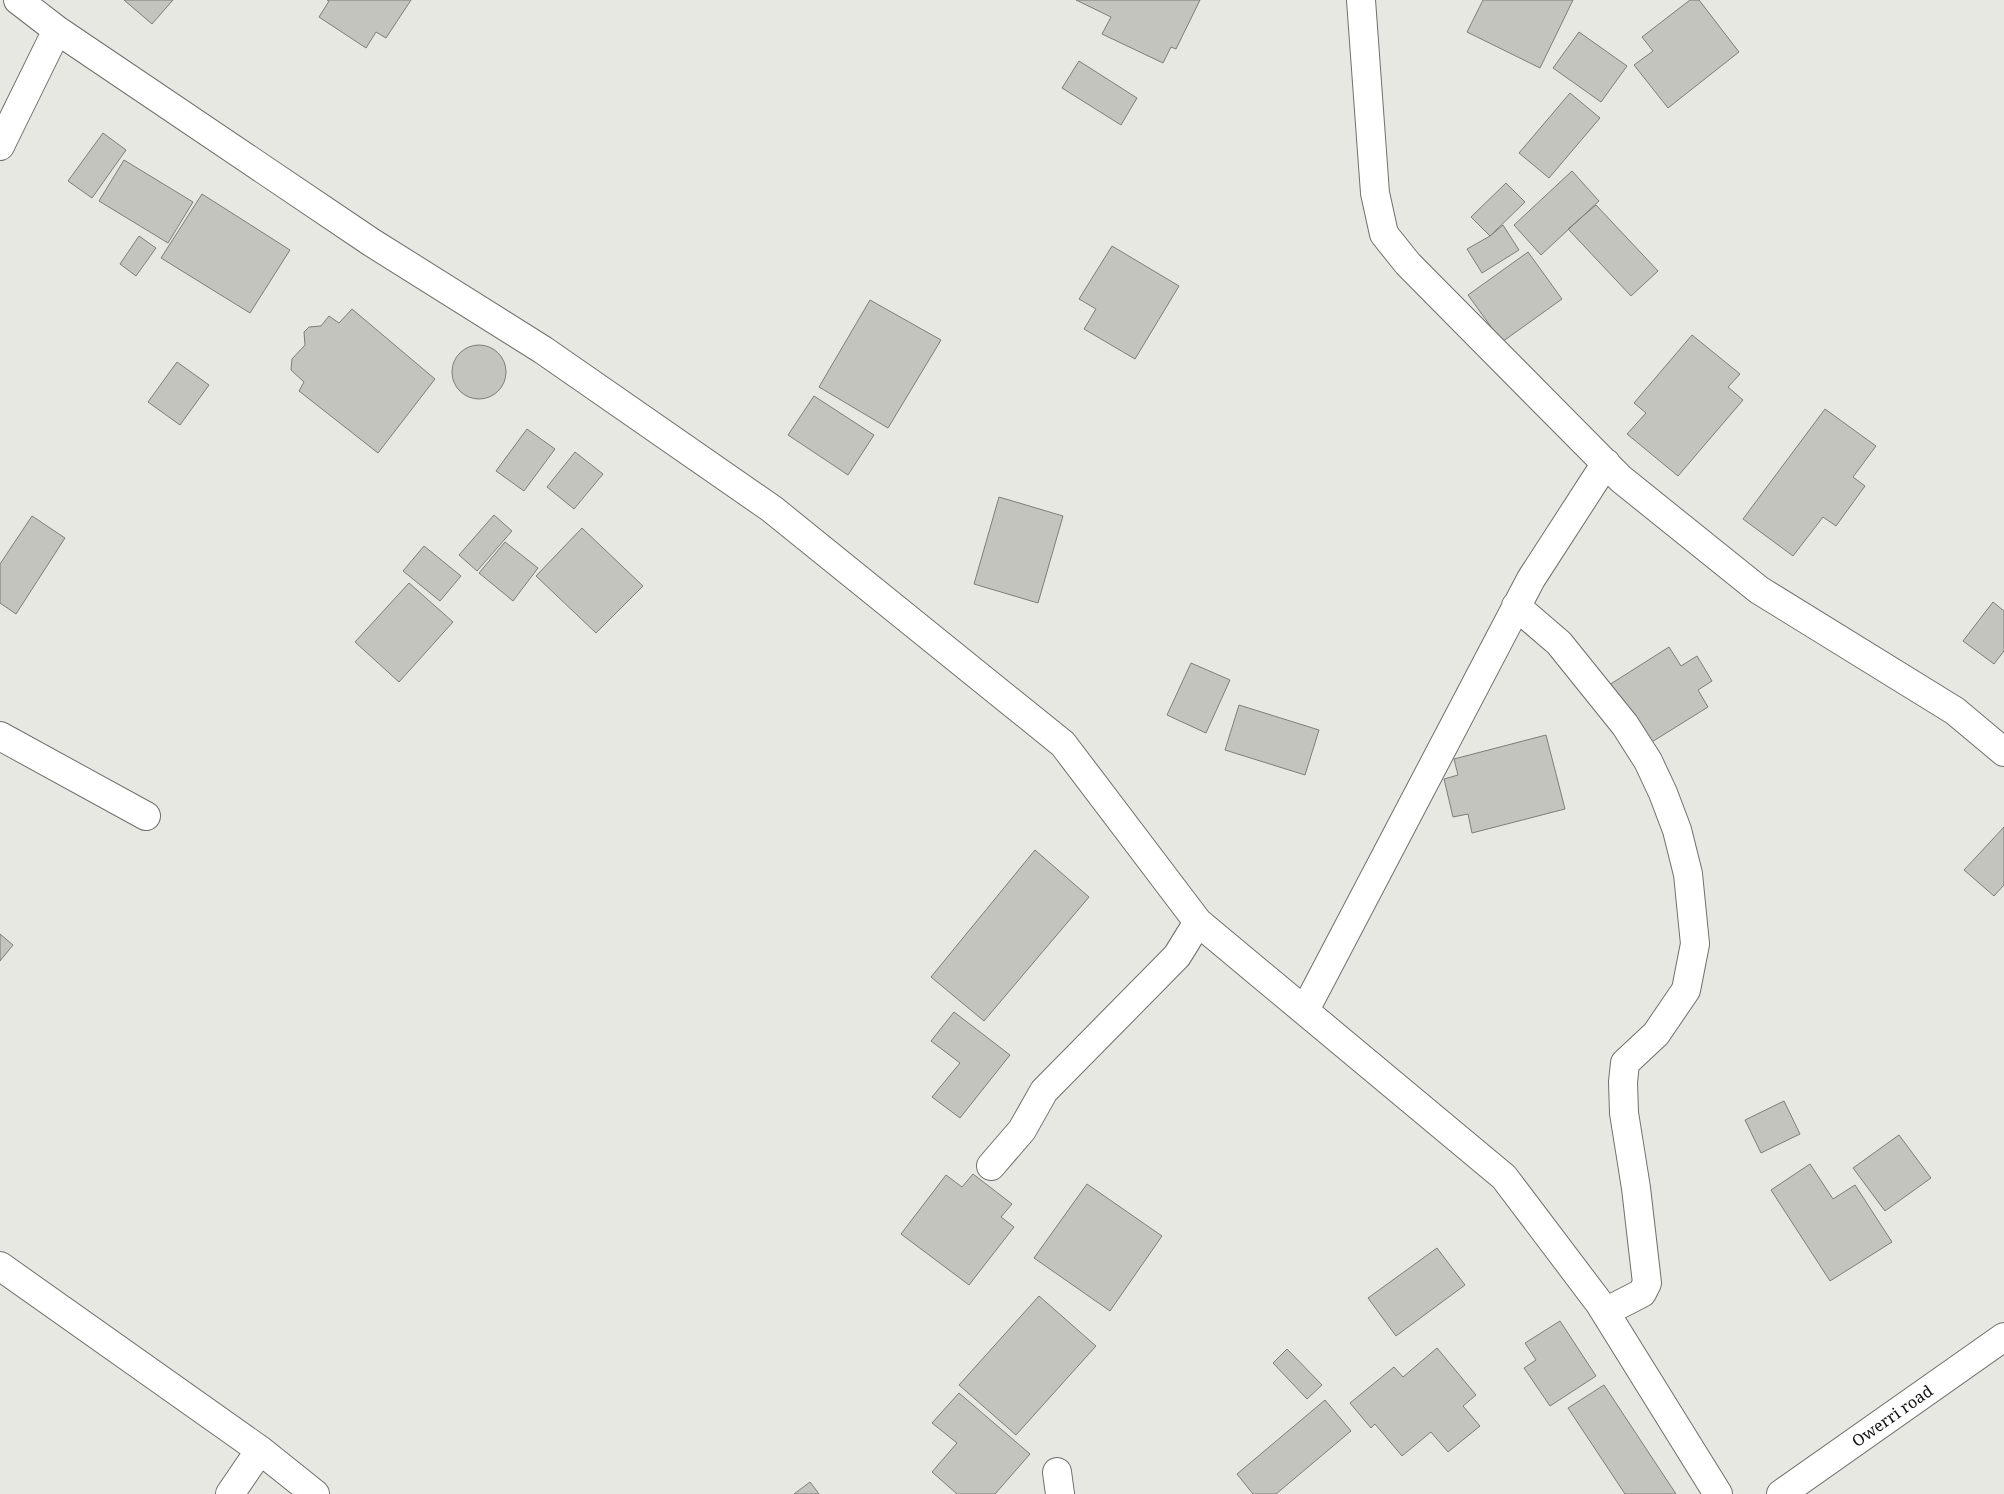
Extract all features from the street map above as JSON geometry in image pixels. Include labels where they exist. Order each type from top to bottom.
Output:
[{"type":"street","points":[[18,0],[57,30],[371,242],[543,350],[772,509],[1063,744],[1198,922],[1504,1177],[1604,1312],[1718,1494]]},
{"type":"street","points":[[1361,0],[1375,193],[1384,234],[1408,264],[1621,479],[1759,590],[1955,711],[2004,752]]},
{"type":"street","points":[[0,146],[57,30]]},
{"type":"street","points":[[1305,1010],[1530,579],[1606,464]]},
{"type":"street","points":[[1516,606],[1565,650],[1626,725],[1648,761],[1677,830],[1688,874],[1696,944],[1686,990],[1656,1034],[1626,1063],[1623,1082],[1624,1113],[1636,1188],[1647,1283],[1642,1293],[1604,1312]]},
{"type":"street","points":[[0,736],[146,816]]},
{"type":"street","points":[[991,1166],[1022,1130],[1044,1091],[1177,956],[1198,922]]},
{"type":"street","points":[[0,1266],[260,1450],[315,1494]]},
{"type":"street","name":"Owerri road","points":[[1781,1494],[2004,1338]]},
{"type":"street","points":[[230,1494],[260,1450]]},
{"type":"building","points":[[124,0],[173,0],[152,24]]},
{"type":"building","points":[[327,0],[411,0],[386,38],[376,32],[366,48],[319,17],[329,1]]},
{"type":"building","points":[[1076,0],[1200,0],[1176,49],[1171,47],[1163,63],[1102,34],[1111,17]]},
{"type":"building","points":[[1483,0],[1573,0],[1540,68],[1467,32]]},
{"type":"building","points":[[1690,0],[1699,0],[1739,52],[1668,108],[1634,65],[1653,51],[1642,37]]},
{"type":"building","points":[[1579,32],[1627,66],[1601,102],[1553,68]]},
{"type":"building","points":[[1079,61],[1137,98],[1121,125],[1062,88]]},
{"type":"building","points":[[1570,93],[1600,118],[1549,178],[1519,153]]},
{"type":"building","points":[[103,133],[126,150],[92,198],[68,181]]},
{"type":"building","points":[[124,160],[193,202],[168,243],[99,201]]},
{"type":"building","points":[[1572,171],[1599,201],[1541,255],[1514,225]]},
{"type":"building","points":[[1506,183],[1525,202],[1490,236],[1471,217]]},
{"type":"building","points":[[202,194],[290,250],[250,313],[161,258]]},
{"type":"building","points":[[1596,205],[1658,271],[1631,296],[1568,229]]},
{"type":"building","points":[[1503,225],[1519,250],[1482,273],[1467,249],[1490,236]]},
{"type":"building","points":[[139,236],[156,248],[136,276],[120,264]]},
{"type":"building","points":[[1112,246],[1179,286],[1135,359],[1084,329],[1096,309],[1079,299]]},
{"type":"building","points":[[1528,252],[1562,299],[1502,342],[1468,295]]},
{"type":"building","points":[[870,300],[941,340],[888,428],[819,387]]},
{"type":"building","points":[[352,309],[435,379],[378,453],[299,391],[304,382],[291,370],[292,359],[305,345],[304,332],[309,327],[321,326],[329,316],[339,323]]},
{"type":"building","points":[[1692,335],[1740,374],[1728,387],[1743,400],[1678,476],[1627,434],[1646,413],[1634,403]]},
{"type":"building","points":[[479,345],[489,347],[498,353],[504,362],[506,372],[504,382],[498,391],[489,397],[479,399],[469,397],[460,391],[454,382],[452,372],[454,362],[460,353],[469,347]]},
{"type":"building","points":[[177,362],[209,385],[180,425],[148,402]]},
{"type":"building","points":[[814,396],[874,435],[848,475],[788,435]]},
{"type":"building","points":[[1825,409],[1876,446],[1853,477],[1865,486],[1836,526],[1823,517],[1793,556],[1743,519]]},
{"type":"building","points":[[527,429],[555,449],[524,491],[496,471]]},
{"type":"building","points":[[575,452],[603,474],[574,509],[547,487]]},
{"type":"building","points":[[999,497],[1063,516],[1038,603],[974,584]]},
{"type":"building","points":[[494,515],[512,531],[477,571],[459,555]]},
{"type":"building","points":[[32,516],[65,538],[16,614],[0,603],[0,564]]},
{"type":"building","points":[[582,528],[643,586],[596,633],[536,576]]},
{"type":"building","points":[[505,542],[538,568],[513,601],[479,573]]},
{"type":"building","points":[[424,546],[461,576],[440,601],[403,571]]},
{"type":"building","points":[[409,583],[453,622],[399,682],[355,642]]},
{"type":"building","points":[[1993,602],[2004,611],[2004,651],[1994,664],[1963,641]]},
{"type":"building","points":[[1669,647],[1681,666],[1697,656],[1712,681],[1698,690],[1708,707],[1647,745],[1609,685]]},
{"type":"building","points":[[1191,663],[1230,680],[1206,733],[1167,715]]},
{"type":"building","points":[[1239,705],[1319,730],[1305,775],[1225,750]]},
{"type":"building","points":[[1546,735],[1565,809],[1472,833],[1468,814],[1453,817],[1444,779],[1458,775],[1454,759]]},
{"type":"building","points":[[2004,827],[2004,885],[1994,896],[1964,870]]},
{"type":"building","points":[[1035,850],[1089,897],[984,1021],[931,977]]},
{"type":"building","points":[[0,934],[13,945],[0,961]]},
{"type":"building","points":[[954,1012],[1010,1055],[960,1118],[932,1097],[960,1063],[931,1041]]},
{"type":"building","points":[[1784,1101],[1800,1134],[1761,1153],[1745,1120]]},
{"type":"building","points":[[1899,1135],[1931,1178],[1885,1211],[1853,1168]]},
{"type":"building","points":[[1810,1164],[1833,1199],[1855,1185],[1892,1242],[1830,1281],[1771,1190]]},
{"type":"building","points":[[973,1174],[1012,1204],[1001,1217],[1014,1227],[969,1285],[901,1234],[946,1175],[962,1187]]},
{"type":"building","points":[[1087,1184],[1162,1236],[1110,1311],[1034,1258]]},
{"type":"building","points":[[1437,1248],[1465,1285],[1396,1336],[1368,1298]]},
{"type":"building","points":[[1039,1296],[1096,1346],[1016,1435],[959,1385]]},
{"type":"building","points":[[1560,1321],[1596,1376],[1550,1406],[1524,1368],[1536,1360],[1525,1343]]},
{"type":"building","points":[[1437,1348],[1476,1395],[1463,1406],[1480,1426],[1448,1452],[1431,1432],[1402,1456],[1375,1424],[1371,1428],[1350,1403],[1394,1367],[1403,1377]]},
{"type":"building","points":[[1287,1349],[1322,1385],[1307,1399],[1273,1363]]},
{"type":"building","points":[[1604,1385],[1676,1494],[1625,1494],[1568,1408]]},
{"type":"building","points":[[959,1393],[1030,1454],[995,1494],[957,1494],[932,1472],[957,1443],[932,1423]]},
{"type":"building","points":[[1325,1400],[1351,1431],[1276,1494],[1253,1494],[1237,1474]]},
{"type":"building","points":[[810,1482],[819,1494],[794,1494]]}]
